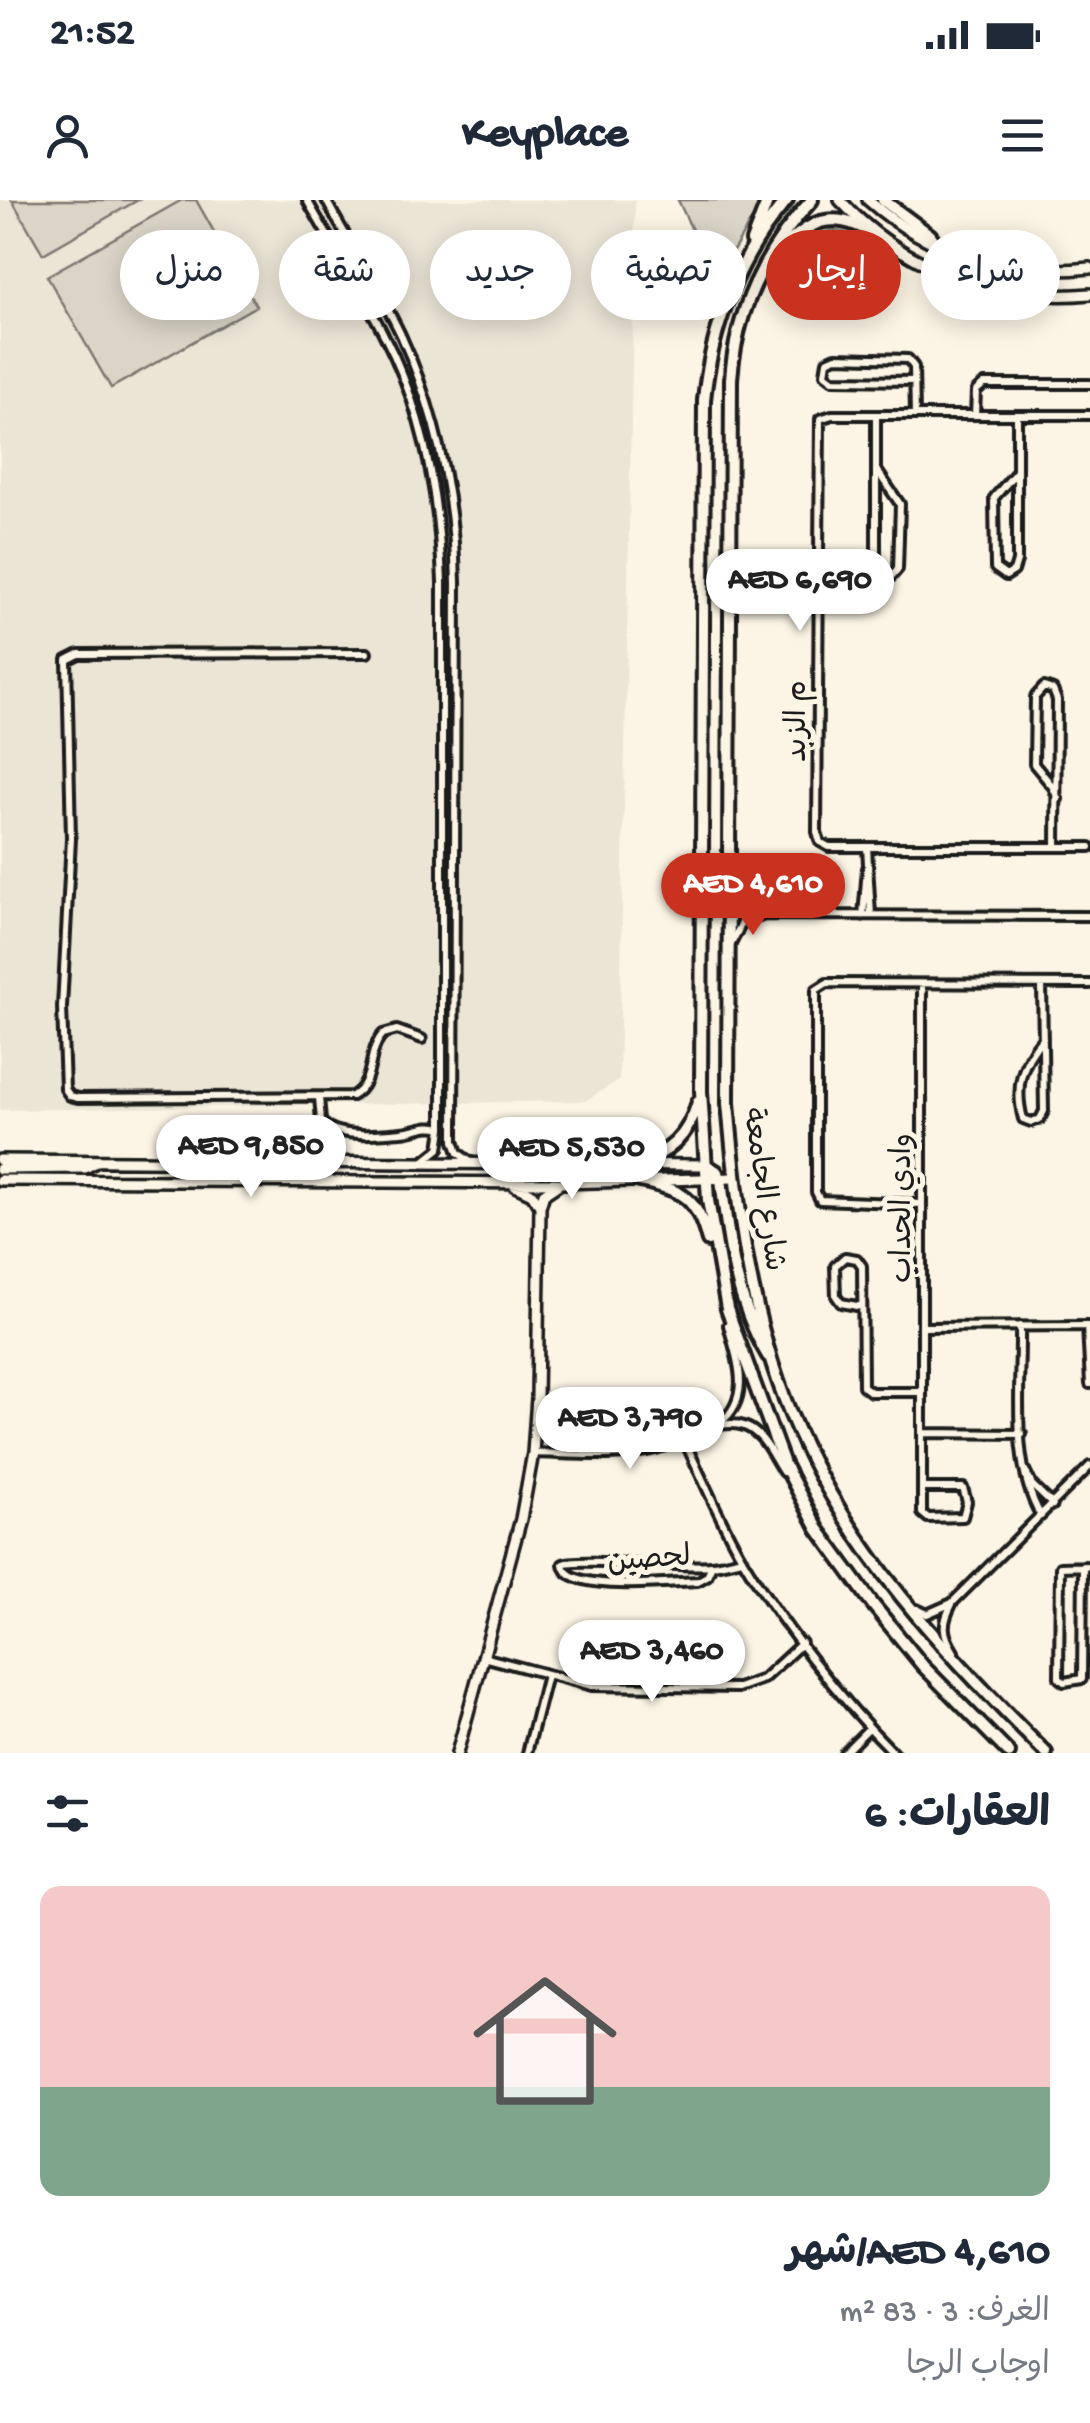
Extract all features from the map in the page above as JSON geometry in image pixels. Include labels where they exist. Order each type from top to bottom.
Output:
[{"type":"main road","points":[[751,252],[768,200]]},
{"type":"main road","name":"شارع الجامعة","points":[[786,200],[751,252],[718,326],[704,400],[701,1091],[715,1250],[727,1309],[793,1483],[831,1548],[893,1630],[1009,1753]]},
{"type":"main road","name":"شارع الجامعة","points":[[790,230],[812,200]]},
{"type":"main road","points":[[840,200],[872,230]]},
{"type":"main road","points":[[868,200],[921,237]]},
{"type":"main road","points":[[883,200],[923,230]]},
{"type":"main road","points":[[803,230],[822,220],[843,219],[869,230]]},
{"type":"main road","points":[[901,250],[919,262],[997,290],[1046,296],[1090,294]]},
{"type":"main road","name":"شارع الجامعة","points":[[766,262],[741,318],[731,379],[728,1103],[743,1235],[774,1365],[791,1416],[833,1498],[893,1587],[962,1669],[1046,1753]]},
{"type":"main road","points":[[1060,268],[1090,268]]},
{"type":"main road","points":[[634,1165],[666,1151],[684,1136],[701,1091]]},
{"type":"main road","points":[[1,1162],[706,1165],[720,1179],[746,1312],[774,1365]]},
{"type":"main road","points":[[0,1180],[562,1182],[734,1178]]},
{"type":"main road","points":[[640,1181],[667,1187],[692,1202],[715,1250]]},
{"type":"main road","points":[[502,1182],[532,1194],[540,1208]]},
{"type":"main road","points":[[457,1753],[521,1519],[537,1398],[540,1208],[544,1194],[562,1182]]},
{"type":"street","points":[[307,200],[393,353],[420,426],[438,504],[442,582],[442,1128],[439,1149],[418,1163]]},
{"type":"street","points":[[326,200],[406,348],[433,422],[452,502],[456,582],[456,1150],[474,1164]]},
{"type":"street","points":[[914,380],[833,380],[827,376],[825,367],[832,358],[904,357],[913,364],[914,380],[915,415]]},
{"type":"street","points":[[975,415],[976,392],[984,384],[1090,384]]},
{"type":"street","points":[[876,414],[876,568],[879,574],[891,577],[898,569],[900,504],[878,472]]},
{"type":"street","name":"م الزبد","points":[[1090,415],[826,415],[818,426],[817,837],[829,847],[1090,847]]},
{"type":"street","points":[[1017,415],[1017,471],[1016,566],[1006,576],[995,568],[994,498],[1017,471]]},
{"type":"street","points":[[367,653],[69,657],[65,667],[71,839],[62,1007],[66,1092],[78,1098],[347,1096],[366,1084],[376,1041],[383,1034],[397,1030],[422,1039]]},
{"type":"street","points":[[1056,847],[1058,800],[1057,696],[1044,687],[1035,697],[1034,761],[1054,787],[1058,800]]},
{"type":"street","points":[[867,847],[867,916]]},
{"type":"street","points":[[728,868],[730,892],[741,906],[777,914]]},
{"type":"street","points":[[728,961],[742,922],[759,916],[1090,916]]},
{"type":"street","points":[[922,1204],[820,1200],[816,1192],[816,990],[827,983],[1090,984]]},
{"type":"street","name":"وادي الحداب","points":[[922,984],[922,1488]]},
{"type":"street","points":[[1042,984],[1043,1038],[1044,1111],[1040,1119],[1032,1122],[1024,1119],[1021,1110],[1022,1066],[1043,1038]]},
{"type":"street","points":[[319,1097],[321,1121],[333,1131],[403,1132],[430,1125],[442,1128]]},
{"type":"street","points":[[442,1114],[455,1114]]},
{"type":"street","points":[[862,1307],[841,1303],[836,1296],[835,1266],[844,1257],[857,1259],[862,1266],[865,1389],[922,1392]]},
{"type":"street","points":[[532,1453],[622,1454],[657,1449],[716,1426],[735,1409],[740,1396],[740,1372],[727,1309]]},
{"type":"street","points":[[1020,1326],[1022,1464],[1030,1495],[1042,1516]]},
{"type":"street","points":[[922,1327],[1088,1326],[1090,1384]]},
{"type":"street","points":[[716,1426],[739,1424],[756,1432],[793,1483]]},
{"type":"street","points":[[922,1433],[1022,1434]]},
{"type":"street","points":[[684,1440],[742,1558],[802,1643],[869,1728],[894,1753]]},
{"type":"street","points":[[1022,1464],[1032,1484],[1053,1505]]},
{"type":"street","points":[[893,1587],[927,1614],[952,1603],[1090,1466]]},
{"type":"street","points":[[922,1488],[963,1488],[967,1502],[963,1517],[924,1517],[922,1488]]},
{"type":"street","name":"لحصين","points":[[712,1565],[707,1576],[698,1582],[591,1584],[564,1572],[564,1564],[576,1559],[596,1564],[712,1565],[742,1558]]},
{"type":"street","points":[[1064,1566],[1086,1566],[1082,1679],[1064,1682],[1060,1678],[1059,1572],[1064,1566]]},
{"type":"street","points":[[952,1603],[943,1632],[962,1669]]},
{"type":"street","points":[[482,1657],[592,1686],[738,1688],[764,1679],[802,1643]]},
{"type":"street","points":[[526,1753],[547,1675]]},
{"type":"street","points":[[844,1753],[869,1728]]},
{"type":"shaded area","points":[[0,200],[635,200],[634,230],[591,230],[591,320],[633,320],[619,1080],[585,1101],[0,1110]]},
{"type":"shaded area","points":[[12,200],[138,200],[43,254]]},
{"type":"shaded area","points":[[182,200],[196,200],[213,230],[129,230]]},
{"type":"shaded area","points":[[678,200],[759,200],[746,230],[692,230]]},
{"type":"shaded area","points":[[120,235],[120,320],[231,320],[111,388],[47,276]]}]
